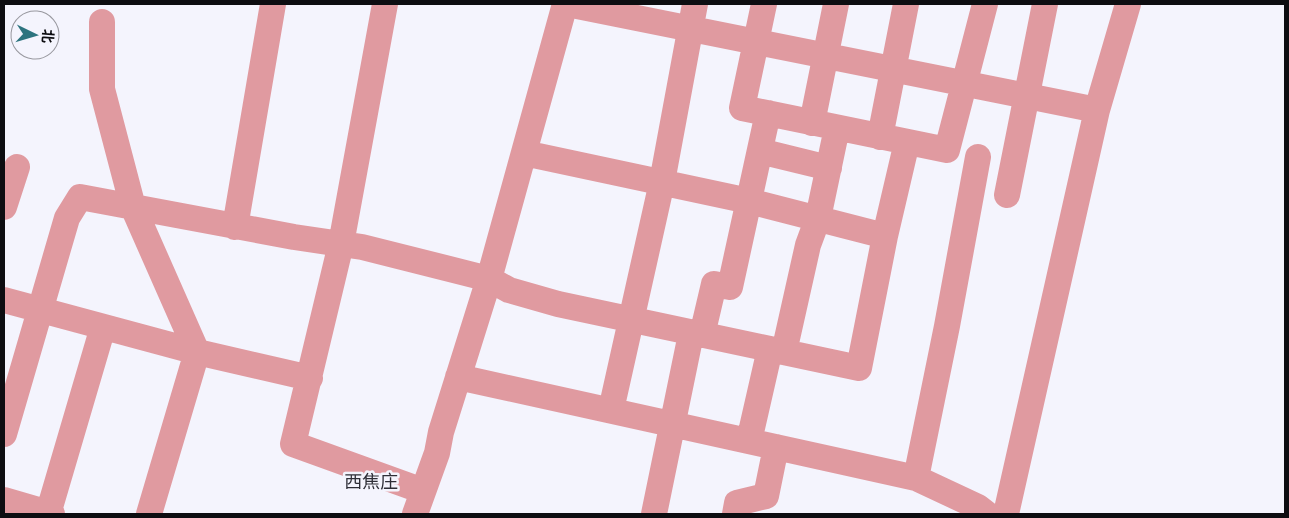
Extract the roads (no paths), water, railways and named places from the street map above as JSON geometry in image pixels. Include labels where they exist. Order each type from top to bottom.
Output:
[{"type":"street","points":[[235,227],[273,4]]},
{"type":"street","points":[[385,4],[340,244],[293,444],[419,503],[437,454],[441,432],[488,279],[566,4],[1097,110]]},
{"type":"street","points":[[611,410],[662,182],[695,4]]},
{"type":"street","points":[[764,4],[742,108],[947,150],[985,4]]},
{"type":"street","points":[[812,123],[836,4]]},
{"type":"street","points":[[880,137],[906,4]]},
{"type":"street","points":[[1006,196],[1045,4]]},
{"type":"street","points":[[1006,514],[1097,110],[1128,4]]},
{"type":"street","points":[[102,22],[102,89],[133,207],[197,352],[149,514]]},
{"type":"street","points":[[654,514],[673,424],[697,334],[714,284],[730,287],[768,113]]},
{"type":"street","points":[[749,441],[808,245],[818,218],[837,128]]},
{"type":"street","points":[[4,434],[67,218],[80,197],[235,227],[362,247],[488,279],[509,290],[558,304],[859,368],[885,236],[908,142]]},
{"type":"street","points":[[760,150],[829,168]]},
{"type":"street","points":[[524,153],[749,201],[885,236]]},
{"type":"street","points":[[916,478],[948,326],[978,157]]},
{"type":"street","points":[[4,207],[17,167]]},
{"type":"street","points":[[4,300],[197,352],[310,378]]},
{"type":"street","points":[[4,500],[49,514],[103,327]]},
{"type":"street","points":[[458,376],[916,478],[978,507],[987,514]]},
{"type":"street","points":[[735,514],[738,503],[766,496],[776,447]]},
{"type":"district","name":"西焦庄","points":[[371,482]]}]
